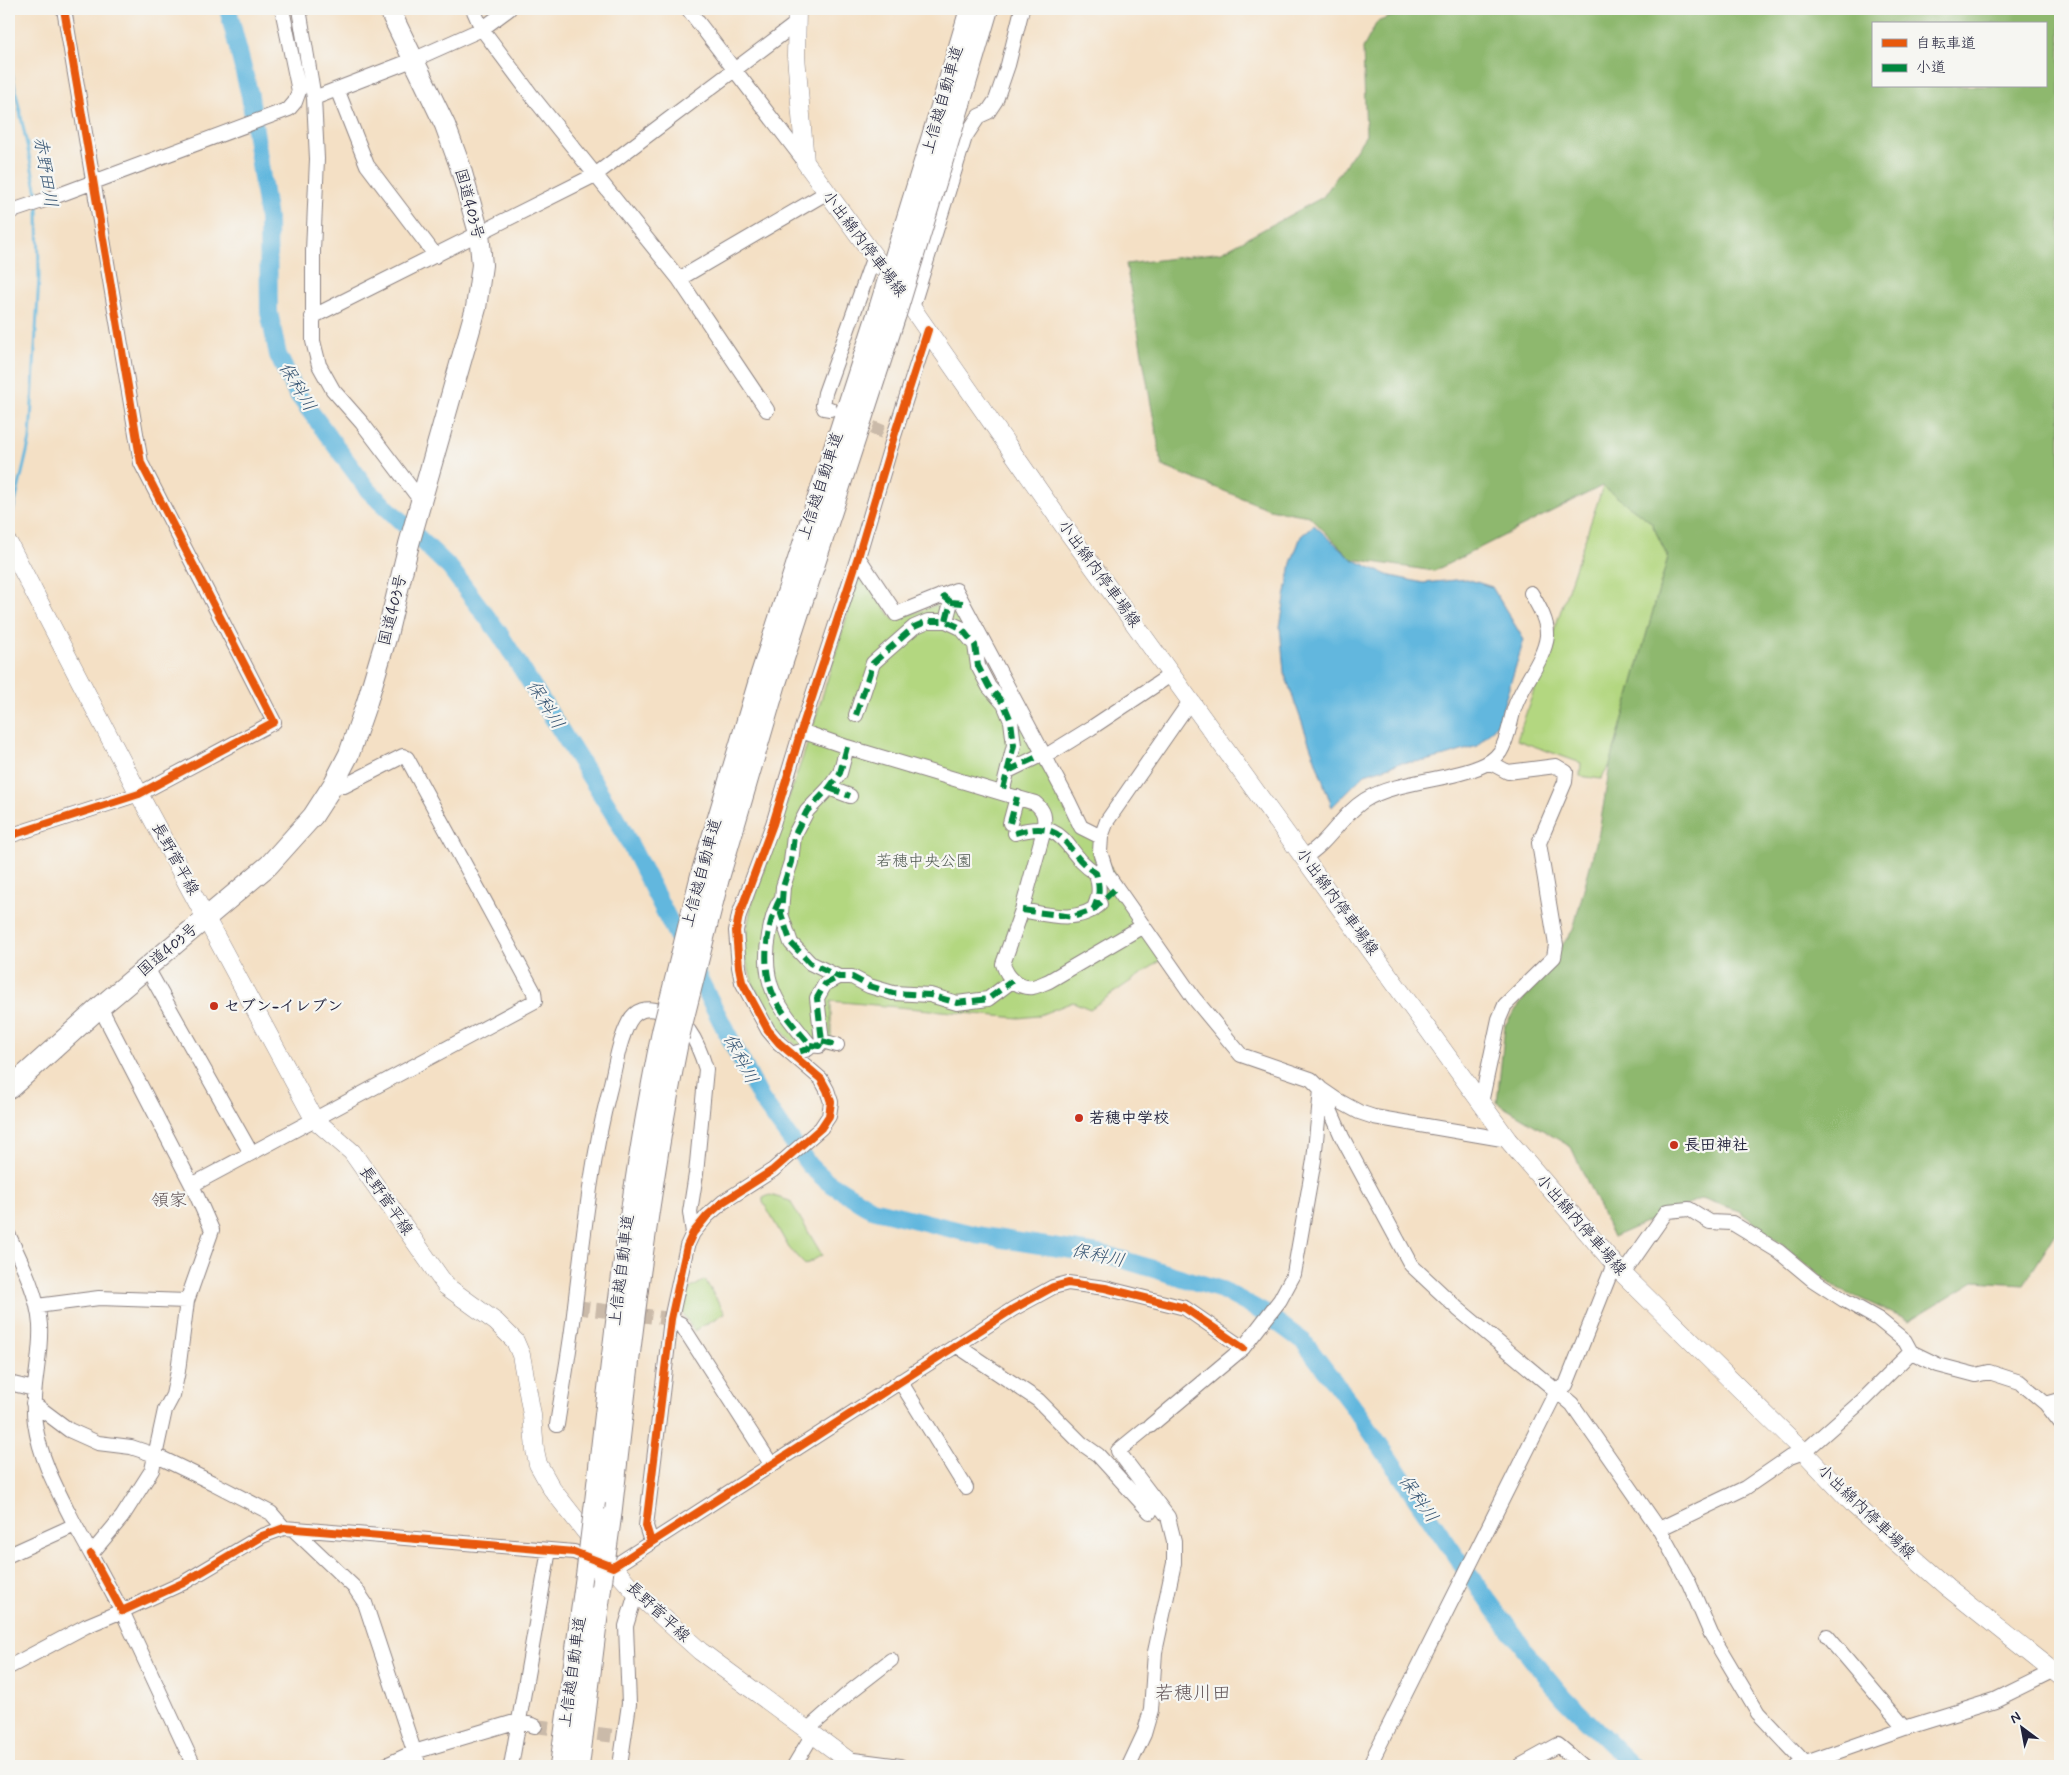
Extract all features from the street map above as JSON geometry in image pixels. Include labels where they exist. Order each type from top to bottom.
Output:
[{"type":"highway","name":"国道403号","points":[[9,1089],[100,1007],[269,865],[313,816],[333,786],[349,754],[368,702],[420,503],[476,308],[482,265],[479,233],[460,166],[445,125],[415,59],[389,9]]},
{"type":"highway","name":"上信越自動車道","points":[[560,1766],[587,1568],[628,1226],[640,1144],[671,1034],[760,677],[896,310],[952,101],[970,9]]},
{"type":"highway","name":"上信越自動車道","points":[[952,101],[988,9]]},
{"type":"highway","name":"上信越自動車道","points":[[579,1766],[671,1034]]},
{"type":"main road","name":"小出綿内停車場線","points":[[797,15],[796,56],[805,162],[874,256],[896,310],[928,330],[1068,532],[1508,1140],[1618,1269],[1804,1452],[1855,1506],[1947,1587],[2058,1672]]},
{"type":"main road","name":"長野菅平線","points":[[13,551],[314,1120],[352,1152],[446,1286],[496,1322],[515,1341],[521,1355],[527,1387],[538,1464],[552,1489],[613,1567],[636,1593],[700,1650],[851,1762]]},
{"type":"street","points":[[9,836],[140,794],[274,722],[141,463],[64,9]]},
{"type":"street","points":[[10,212],[288,109],[295,102],[299,91],[282,9]]},
{"type":"street","points":[[299,9],[314,98],[317,158],[312,341],[319,365],[333,390],[362,423],[420,503]]},
{"type":"street","points":[[473,9],[482,29],[532,96],[679,279],[767,410]]},
{"type":"street","points":[[314,98],[415,59],[482,29],[509,9]]},
{"type":"street","points":[[688,9],[736,68],[805,162]]},
{"type":"street","points":[[896,310],[965,137],[979,116],[988,112],[996,100],[1008,65],[1022,9]]},
{"type":"street","points":[[312,317],[595,175],[736,68],[797,15]]},
{"type":"street","points":[[338,89],[368,165],[436,256]]},
{"type":"street","points":[[679,279],[826,193]]},
{"type":"street","points":[[830,409],[824,408],[823,405],[825,393],[874,256]]},
{"type":"street","points":[[651,1542],[646,1526],[671,1320],[687,1246],[693,1233],[707,1216],[723,1202],[773,1170],[821,1128],[829,1116],[831,1102],[821,1079],[779,1043],[768,1030],[742,982],[736,931],[739,915],[773,824],[801,731],[858,558],[888,434],[928,330]]},
{"type":"street","points":[[858,558],[896,614],[952,600]]},
{"type":"street","points":[[1304,857],[1317,850],[1347,816],[1365,800],[1390,790],[1479,767],[1496,758],[1502,750],[1515,706],[1545,646],[1547,634],[1544,621],[1531,593]]},
{"type":"street","points":[[946,620],[952,600]]},
{"type":"street","points":[[952,600],[1081,827],[1101,837]]},
{"type":"street","points":[[856,715],[873,664],[914,627],[928,621],[946,620],[961,628],[974,645],[978,666],[989,687],[1004,704],[1011,721],[1014,745],[1002,793]]},
{"type":"street","points":[[1008,771],[1041,756],[1091,728],[1172,674]]},
{"type":"street","points":[[1191,700],[1118,802],[1107,821],[1101,837],[1100,852],[1107,874],[1193,997],[1241,1056],[1311,1079],[1321,1089],[1360,1112],[1374,1117],[1508,1140]]},
{"type":"street","points":[[801,731],[1035,803],[1042,808],[1046,816],[1044,830],[1022,910],[1003,964],[1006,973],[1012,981],[1032,987],[1049,981],[1143,926]]},
{"type":"street","points":[[848,747],[840,773],[829,788],[807,811],[794,836],[792,862],[783,887],[781,914],[791,944],[810,963],[839,977],[852,977],[869,986],[893,993],[930,995],[957,1003],[988,999],[1012,981]]},
{"type":"street","points":[[192,1185],[535,1001],[534,992],[407,758],[403,756],[344,786],[333,786]]},
{"type":"street","points":[[1481,1103],[1499,1019],[1505,1005],[1554,957],[1556,945],[1539,843],[1565,782],[1566,772],[1556,766],[1508,772],[1489,762]]},
{"type":"street","points":[[829,788],[850,796]]},
{"type":"street","points":[[1017,798],[1013,828],[1054,832],[1066,841],[1089,870],[1096,873],[1100,887],[1099,899],[1093,910]]},
{"type":"street","points":[[1022,910],[1073,917],[1093,910],[1116,888]]},
{"type":"street","points":[[782,894],[773,913],[766,956],[773,993],[789,1019],[816,1043],[837,1045]]},
{"type":"street","points":[[147,968],[251,1153]]},
{"type":"street","points":[[816,1043],[817,998],[825,984],[839,977]]},
{"type":"street","points":[[91,1554],[122,1518],[152,1470],[166,1410],[173,1395],[178,1371],[187,1300],[212,1230],[192,1185],[100,1007]]},
{"type":"street","points":[[557,1426],[575,1307],[586,1208],[597,1137],[622,1040],[629,1021],[637,1014],[648,1009],[660,1010],[674,1018],[688,1030],[702,1056],[706,1069],[696,1174],[690,1212],[693,1233]]},
{"type":"street","points":[[792,1054],[808,1049],[816,1043]]},
{"type":"street","points":[[1129,1766],[1144,1734],[1151,1710],[1155,1652],[1174,1562],[1174,1541],[1168,1517],[1118,1451],[1243,1348],[1280,1300],[1294,1274],[1301,1240],[1314,1160],[1321,1089]]},
{"type":"street","points":[[1321,1089],[1342,1138],[1411,1265],[1466,1315],[1572,1404],[1659,1529],[1689,1583],[1711,1634],[1758,1713],[1802,1765],[1905,1728],[1995,1700],[2058,1672]]},
{"type":"street","points":[[1369,1766],[1557,1390],[1566,1385],[1618,1269],[1667,1211],[1689,1209],[1710,1222],[1732,1223],[1778,1251],[1813,1280],[1878,1319],[1905,1341],[1911,1352],[1938,1365],[1976,1375],[1989,1372],[2020,1382],[2046,1404],[2060,1422]]},
{"type":"street","points":[[9,1236],[37,1306],[40,1326],[34,1396],[35,1425],[48,1469],[75,1526],[122,1611],[194,1766]]},
{"type":"street","points":[[9,1667],[86,1626],[183,1583],[262,1536],[289,1529],[574,1552],[613,1567],[1013,1308],[1053,1287],[1068,1284],[1135,1294],[1185,1308],[1243,1348]]},
{"type":"street","points":[[37,1306],[99,1298],[187,1300]]},
{"type":"street","points":[[671,1320],[682,1324],[771,1464]]},
{"type":"street","points":[[956,1345],[1038,1400],[1081,1443],[1098,1455],[1150,1512]]},
{"type":"street","points":[[1659,1529],[1745,1488],[1790,1457],[1804,1452],[1863,1400],[1911,1352]]},
{"type":"street","points":[[900,1381],[966,1488]]},
{"type":"street","points":[[9,1383],[34,1396],[69,1430],[98,1444],[131,1447],[155,1455],[271,1513],[356,1588],[365,1603],[418,1766]]},
{"type":"street","points":[[2046,1404],[2060,1400]]},
{"type":"street","points":[[9,1555],[75,1526]]},
{"type":"street","points":[[511,1766],[549,1550]]},
{"type":"street","points":[[620,1766],[618,1736],[629,1704],[626,1626],[636,1593]]},
{"type":"street","points":[[1827,1636],[1905,1728]]},
{"type":"street","points":[[794,1766],[810,1732],[851,1691],[891,1660]]},
{"type":"street","points":[[384,1766],[414,1752],[518,1721],[536,1726]]},
{"type":"street","points":[[1520,1766],[1558,1744],[1582,1766]]},
{"type":"street","points":[[851,1762],[900,1766]]},
{"type":"green space","points":[[1411,9],[2060,9],[2060,1227],[2024,1284],[1974,1281],[1909,1321],[1835,1287],[1739,1211],[1702,1198],[1613,1237],[1571,1147],[1497,1103],[1505,1025],[1573,930],[1599,832],[1610,765],[1668,557],[1651,522],[1602,486],[1434,571],[1352,559],[1309,516],[1269,509],[1162,466],[1126,264],[1222,252],[1323,197],[1366,135],[1363,48],[1377,22]]},
{"type":"green space","points":[[1603,486],[1651,522],[1668,557],[1610,765],[1601,779],[1580,776],[1581,763],[1517,740]]},
{"type":"green space","name":"若穂中央公園","points":[[860,574],[894,620],[942,603],[953,597],[1071,821],[1080,835],[1095,839],[1160,961],[1090,1009],[1073,1002],[1037,1016],[1019,1018],[831,1001],[831,1047],[797,1046],[770,1019],[753,984],[743,950],[751,907],[809,739]]},
{"type":"green space","points":[[770,1195],[790,1201],[822,1255],[805,1265],[789,1248],[763,1202],[763,1198]]},
{"type":"green space","points":[[705,1280],[725,1313],[694,1331],[682,1312],[686,1291]]},
{"type":"water","points":[[1314,525],[1352,559],[1387,575],[1423,583],[1467,579],[1492,587],[1524,640],[1498,723],[1477,746],[1425,761],[1400,763],[1365,774],[1332,807],[1284,672],[1280,627],[1291,563],[1301,536]]},
{"type":"waterway","name":"保科川","points":[[228,9],[250,96],[268,219],[269,312],[278,355],[296,392],[368,490],[450,568],[499,633],[618,821],[761,1099],[809,1165],[828,1182],[872,1209],[976,1235],[1111,1256],[1222,1290],[1266,1314],[1304,1342],[1360,1416],[1464,1568],[1530,1657],[1564,1698],[1633,1766]]},
{"type":"waterway","name":"赤野田川","points":[[9,59],[38,198]]},
{"type":"waterway","name":"赤野田川","points":[[9,529],[30,439],[39,277],[38,207]]},
{"type":"tunnel","points":[[853,420],[883,432]]},
{"type":"tunnel","points":[[575,1307],[671,1319]]},
{"type":"tunnel","points":[[535,1726],[614,1736]]},
{"type":"marked path","points":[[942,595],[951,602],[946,621]]},
{"type":"marked path","points":[[951,602],[963,603]]},
{"type":"marked path","points":[[856,715],[873,663],[914,627],[928,621],[946,621],[961,628],[975,645],[978,666],[989,687],[1004,704],[1011,721],[1014,745],[1002,793]]},
{"type":"marked path","points":[[847,747],[840,773],[829,788],[807,811],[794,836],[791,862],[783,887],[781,914],[791,943],[810,963],[839,977],[852,977],[869,986],[893,993],[930,995],[957,1003],[988,999],[1012,981]]},
{"type":"marked path","points":[[1008,771],[1039,756]]},
{"type":"marked path","points":[[829,788],[850,796]]},
{"type":"marked path","points":[[1010,823],[1017,797]]},
{"type":"marked path","points":[[1015,833],[1033,829],[1046,830],[1056,833],[1063,839],[1085,865],[1096,873],[1099,892],[1093,910]]},
{"type":"marked path","points":[[1022,910],[1073,917],[1093,910],[1116,888]]},
{"type":"marked path","points":[[780,899],[768,933],[766,958],[769,983],[780,1008],[810,1045],[808,1049],[792,1054]]},
{"type":"marked path","points":[[810,1045],[819,1046],[822,1041],[817,998],[825,984],[839,977]]},
{"type":"marked path","points":[[822,1041],[837,1045]]},
{"type":"cycle path","points":[[9,836],[139,794],[274,722],[141,463],[64,9]]},
{"type":"cycle path","points":[[651,1542],[646,1526],[671,1319],[687,1246],[693,1233],[707,1216],[723,1202],[773,1170],[821,1128],[829,1116],[831,1102],[821,1079],[779,1043],[768,1030],[742,982],[736,931],[739,915],[773,824],[928,330]]},
{"type":"cycle path","points":[[91,1554],[122,1611],[183,1583],[262,1536],[284,1528],[574,1552],[613,1567],[1013,1309],[1053,1287],[1068,1283],[1105,1288],[1185,1308],[1243,1348]]},
{"type":"place","name":"セブン-イレブン","points":[[214,1006]]},
{"type":"place","name":"若穂中学校","points":[[1079,1118]]},
{"type":"place","name":"長田神社","points":[[1674,1145]]},
{"type":"district","name":"領家","points":[[169,1201]]},
{"type":"district","name":"若穂川田","points":[[1193,1693]]}]
